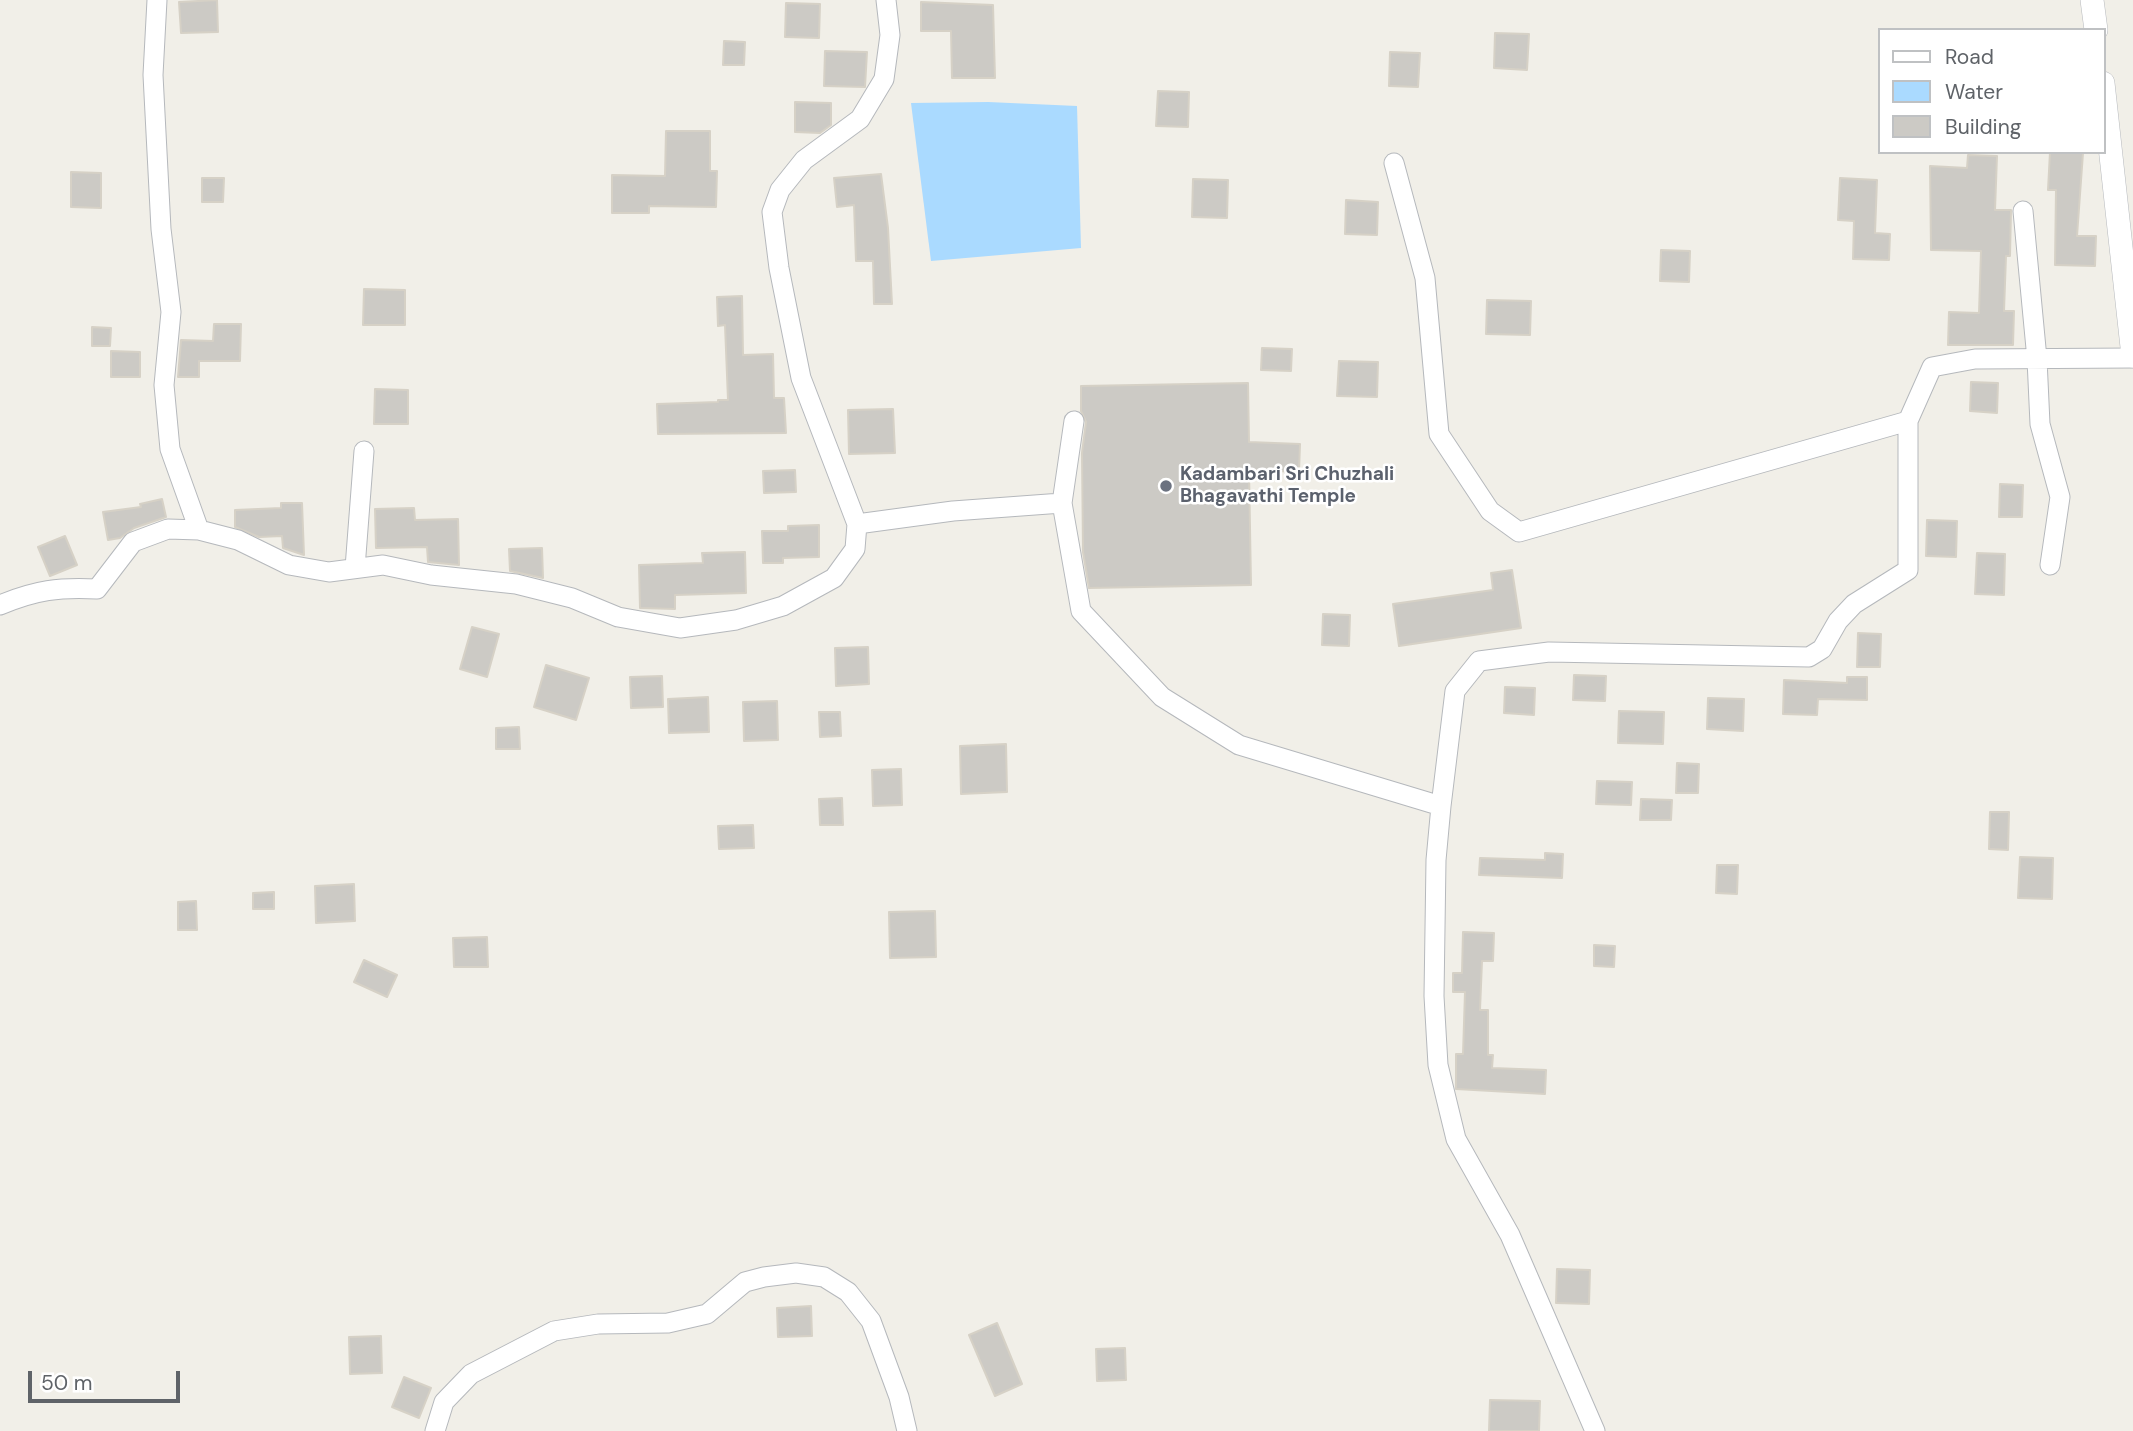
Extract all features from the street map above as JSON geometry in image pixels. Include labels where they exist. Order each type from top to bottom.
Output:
[{"type":"street","points":[[157,0],[153,75],[161,229],[171,312],[164,385],[170,449],[199,530]]},
{"type":"street","points":[[0,605],[21,596],[63,587],[97,589],[133,542],[168,528],[199,530],[239,540],[289,565],[329,572],[383,565],[431,575],[516,584],[572,598],[618,617],[680,628],[736,620],[783,606],[834,578],[855,549],[857,524],[801,378],[779,268],[772,212],[780,190],[804,160],[860,119],[884,79],[890,35],[886,0]]},
{"type":"street","points":[[2092,0],[2096,28]]},
{"type":"street","points":[[1595,1431],[1510,1235],[1456,1139],[1438,1065],[1434,996],[1436,860],[1455,691],[1479,661],[1549,652],[1809,657],[1822,649],[1838,621],[1854,604],[1908,570],[1909,421],[1932,367],[1975,359],[2133,357],[2105,101]]},
{"type":"street","points":[[1394,163],[1424,278],[1439,434],[1490,512],[1519,532],[1909,421]]},
{"type":"street","points":[[2023,211],[2037,359],[2040,424],[2060,497],[2050,565]]},
{"type":"street","points":[[1074,421],[1062,503],[1081,611],[1162,697],[1239,745],[1441,806]]},
{"type":"street","points":[[355,568],[364,451]]},
{"type":"street","points":[[857,524],[953,511],[1062,503]]},
{"type":"street","points":[[435,1431],[444,1402],[471,1374],[554,1331],[598,1324],[668,1323],[707,1314],[745,1282],[764,1276],[796,1273],[824,1277],[848,1292],[871,1321],[899,1397],[907,1431]]},
{"type":"water","points":[[988,102],[1077,106],[1081,248],[931,261],[911,103]]},
{"type":"building","points":[[217,0],[218,32],[181,33],[179,2]]},
{"type":"building","points":[[921,2],[993,5],[995,78],[952,78],[951,31],[921,31]]},
{"type":"building","points":[[786,3],[820,4],[819,38],[785,37]]},
{"type":"building","points":[[1495,33],[1529,34],[1527,70],[1494,68]]},
{"type":"building","points":[[724,41],[745,42],[744,65],[723,65]]},
{"type":"building","points":[[825,51],[867,52],[865,87],[824,86]]},
{"type":"building","points":[[1390,52],[1420,53],[1418,87],[1389,86]]},
{"type":"building","points":[[1158,91],[1189,92],[1188,127],[1156,126]]},
{"type":"building","points":[[795,102],[831,103],[831,125],[820,133],[795,132]]},
{"type":"building","points":[[666,131],[710,131],[710,171],[717,171],[716,207],[649,206],[649,213],[612,213],[612,175],[665,176]]},
{"type":"building","points":[[2050,154],[2083,154],[2077,236],[2096,236],[2095,266],[2055,265],[2056,190],[2048,190]]},
{"type":"building","points":[[1968,155],[1997,156],[1995,210],[2011,210],[2010,256],[2006,256],[2004,311],[2014,311],[2013,345],[1948,345],[1949,312],[1979,313],[1981,251],[1931,250],[1930,166],[1967,168]]},
{"type":"building","points":[[71,172],[101,173],[101,208],[71,207]]},
{"type":"building","points":[[881,174],[888,228],[892,304],[874,304],[873,261],[856,261],[854,205],[837,207],[834,178]]},
{"type":"building","points":[[202,178],[224,178],[223,202],[202,202]]},
{"type":"building","points":[[1840,178],[1877,180],[1875,233],[1890,234],[1889,260],[1853,259],[1854,221],[1838,220]]},
{"type":"building","points":[[1193,179],[1228,180],[1227,218],[1192,217]]},
{"type":"building","points":[[1346,200],[1378,202],[1377,235],[1345,234]]},
{"type":"building","points":[[1661,250],[1690,251],[1689,282],[1660,281]]},
{"type":"building","points":[[364,289],[405,290],[405,325],[363,325]]},
{"type":"building","points":[[742,296],[743,355],[773,354],[774,398],[784,398],[786,433],[658,434],[657,404],[728,400],[725,325],[718,326],[717,297]]},
{"type":"building","points":[[1487,300],[1531,301],[1530,335],[1486,334]]},
{"type":"building","points":[[214,324],[241,324],[240,361],[199,361],[199,377],[178,377],[181,340],[213,341]]},
{"type":"building","points":[[92,327],[111,328],[110,346],[92,346]]},
{"type":"building","points":[[1262,348],[1292,349],[1291,371],[1261,370]]},
{"type":"building","points":[[111,351],[140,352],[140,377],[111,377]]},
{"type":"building","points":[[1339,361],[1378,362],[1377,397],[1337,396]]},
{"type":"building","points":[[1971,382],[1998,383],[1997,413],[1970,411]]},
{"type":"building","name":"Kadambari Sri Chuzhali Bhagavathi Temple","points":[[1248,383],[1249,442],[1300,444],[1299,472],[1249,470],[1251,585],[1089,588],[1083,552],[1082,453],[1086,422],[1081,411],[1081,386]]},
{"type":"building","points":[[375,389],[408,390],[408,424],[374,424]]},
{"type":"building","points":[[893,409],[895,453],[849,454],[848,410]]},
{"type":"building","points":[[795,470],[796,492],[764,493],[763,471]]},
{"type":"building","points":[[2000,484],[2023,485],[2022,517],[1999,517]]},
{"type":"building","points":[[162,499],[166,517],[134,528],[120,538],[108,540],[103,512],[141,507],[140,504]]},
{"type":"building","points":[[281,503],[302,503],[304,555],[283,548],[282,536],[259,537],[235,527],[235,510],[281,508]]},
{"type":"building","points":[[414,508],[415,520],[458,519],[459,565],[428,562],[427,547],[376,548],[375,509]]},
{"type":"building","points":[[1927,520],[1957,521],[1956,557],[1926,556]]},
{"type":"building","points":[[819,525],[819,557],[783,558],[783,563],[763,563],[762,531],[788,531],[788,526]]},
{"type":"building","points":[[65,536],[77,565],[50,576],[38,547]]},
{"type":"building","points":[[542,548],[543,578],[510,571],[509,549]]},
{"type":"building","points":[[745,552],[746,593],[675,595],[675,609],[640,608],[639,565],[703,563],[702,553]]},
{"type":"building","points":[[1977,553],[2005,554],[2004,595],[1975,594]]},
{"type":"building","points":[[1512,570],[1521,628],[1399,646],[1393,604],[1493,590],[1491,573]]},
{"type":"building","points":[[1323,614],[1350,615],[1349,646],[1322,645]]},
{"type":"building","points":[[472,627],[499,634],[487,677],[460,669]]},
{"type":"building","points":[[1858,633],[1881,634],[1880,667],[1857,667]]},
{"type":"building","points":[[868,647],[869,684],[836,686],[835,648]]},
{"type":"building","points":[[546,665],[589,678],[576,720],[534,707]]},
{"type":"building","points":[[1574,675],[1606,676],[1605,701],[1573,700]]},
{"type":"building","points":[[662,676],[663,707],[631,708],[630,677]]},
{"type":"building","points":[[1847,677],[1867,677],[1867,700],[1818,699],[1817,715],[1783,714],[1784,680],[1847,683]]},
{"type":"building","points":[[1505,687],[1535,688],[1534,715],[1504,713]]},
{"type":"building","points":[[708,697],[709,732],[669,733],[668,699]]},
{"type":"building","points":[[1708,698],[1744,699],[1743,731],[1707,729]]},
{"type":"building","points":[[777,701],[778,740],[744,741],[743,702]]},
{"type":"building","points":[[1619,711],[1664,712],[1663,744],[1618,743]]},
{"type":"building","points":[[819,712],[840,712],[841,736],[820,737]]},
{"type":"building","points":[[519,727],[520,749],[496,749],[496,728]]},
{"type":"building","points":[[1006,744],[1007,792],[961,794],[960,746]]},
{"type":"building","points":[[1677,763],[1699,764],[1698,793],[1676,793]]},
{"type":"building","points":[[901,769],[902,805],[873,806],[872,770]]},
{"type":"building","points":[[1597,781],[1632,782],[1631,805],[1596,804]]},
{"type":"building","points":[[842,798],[843,825],[820,825],[819,799]]},
{"type":"building","points":[[1641,799],[1672,800],[1671,820],[1640,820]]},
{"type":"building","points":[[1990,812],[2009,812],[2008,850],[1989,849]]},
{"type":"building","points":[[753,825],[754,848],[719,849],[718,826]]},
{"type":"building","points":[[1545,853],[1563,854],[1562,878],[1479,875],[1480,858],[1545,860]]},
{"type":"building","points":[[2020,857],[2053,858],[2052,899],[2018,898]]},
{"type":"building","points":[[1717,865],[1738,865],[1737,894],[1716,893]]},
{"type":"building","points":[[354,884],[355,921],[316,923],[315,886]]},
{"type":"building","points":[[274,892],[274,909],[253,909],[253,893]]},
{"type":"building","points":[[196,901],[197,930],[178,930],[178,902]]},
{"type":"building","points":[[935,911],[936,957],[890,958],[889,912]]},
{"type":"building","points":[[1463,932],[1494,933],[1493,961],[1482,961],[1480,1010],[1488,1010],[1488,1055],[1493,1055],[1492,1068],[1546,1070],[1545,1094],[1456,1089],[1456,1054],[1463,1054],[1465,992],[1453,992],[1453,973],[1462,973]]},
{"type":"building","points":[[487,937],[488,967],[454,967],[453,938]]},
{"type":"building","points":[[1594,945],[1615,946],[1614,967],[1594,966]]},
{"type":"building","points":[[364,960],[397,975],[387,997],[354,982]]},
{"type":"building","points":[[1557,1269],[1590,1270],[1589,1304],[1556,1303]]},
{"type":"building","points":[[811,1306],[812,1336],[778,1337],[777,1308]]},
{"type":"building","points":[[997,1323],[1022,1384],[995,1396],[969,1335]]},
{"type":"building","points":[[381,1336],[382,1373],[350,1374],[349,1337]]},
{"type":"building","points":[[1125,1348],[1126,1380],[1097,1381],[1096,1349]]},
{"type":"building","points":[[404,1377],[431,1388],[419,1418],[392,1407]]},
{"type":"building","points":[[1490,1400],[1540,1401],[1539,1431],[1489,1431]]},
{"type":"place","name":"Kadambari Sri Chuzhali Bhagavathi Temple","points":[[1166,486]]}]
